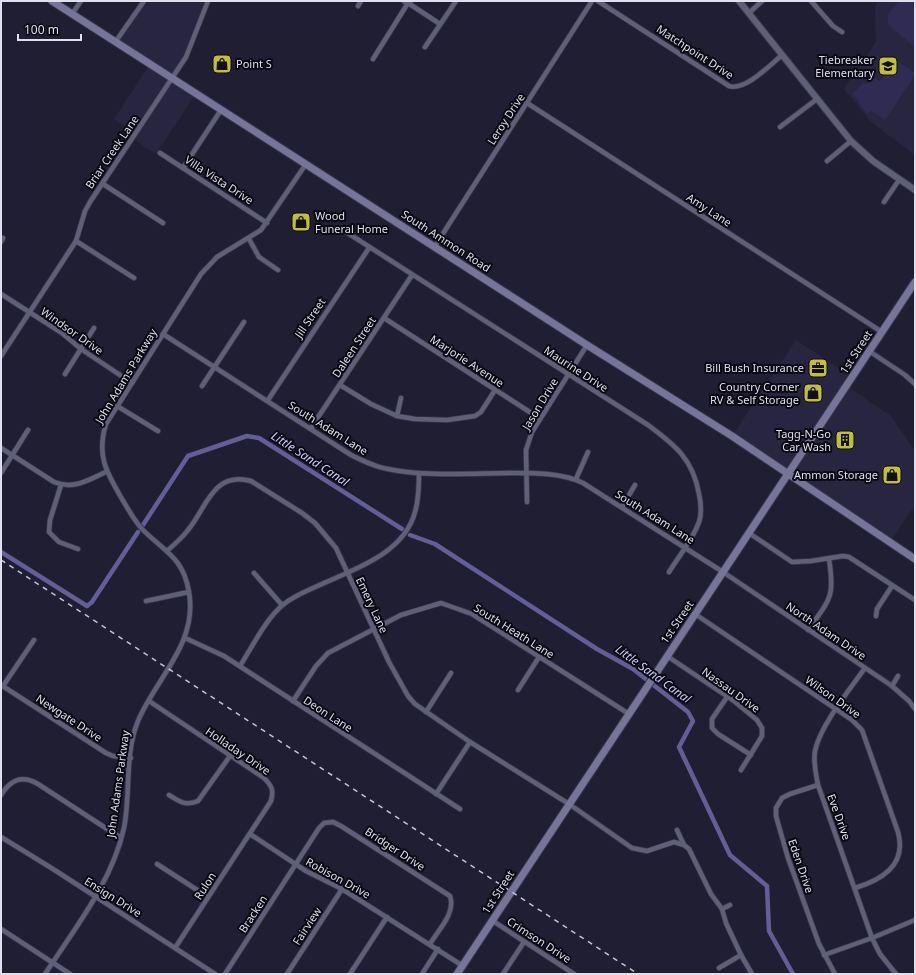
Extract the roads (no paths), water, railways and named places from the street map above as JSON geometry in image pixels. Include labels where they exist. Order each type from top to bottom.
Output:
[{"type":"main road","name":"South Ammon Road","points":[[52,1],[788,473],[915,559]]},
{"type":"main road","name":"1st Street","points":[[457,974],[914,285]]},
{"type":"street","points":[[72,14],[81,1]]},
{"type":"street","points":[[116,41],[144,1]]},
{"type":"street","name":"Briar Creek Lane","points":[[1,356],[76,241],[85,211],[173,78],[188,52],[208,1]]},
{"type":"street","points":[[358,6],[361,1]]},
{"type":"street","points":[[425,47],[456,1]]},
{"type":"street","name":"Leroy Drive","points":[[435,246],[592,1]]},
{"type":"street","name":"Matchpoint Drive","points":[[598,1],[734,88],[744,85],[782,55]]},
{"type":"street","points":[[739,1],[851,141],[899,180],[915,190]]},
{"type":"street","points":[[749,13],[762,1]]},
{"type":"street","points":[[811,1],[833,26],[842,32]]},
{"type":"street","points":[[373,59],[408,2],[440,24]]},
{"type":"street","points":[[780,126],[817,99]]},
{"type":"street","name":"Amy Lane","points":[[527,103],[882,332]]},
{"type":"street","points":[[183,168],[221,110]]},
{"type":"street","points":[[827,161],[851,141]]},
{"type":"street","name":"Villa Vista Drive","points":[[160,153],[267,223]]},
{"type":"street","name":"John Adams Parkway","points":[[45,974],[95,897],[117,854],[127,811],[132,740],[138,722],[178,653],[185,638],[190,614],[189,592],[182,570],[168,550],[136,523],[106,472],[101,448],[102,436],[106,424],[117,406],[201,274],[217,257],[249,240],[257,234],[267,223],[306,164]]},
{"type":"street","points":[[884,202],[899,180]]},
{"type":"street","points":[[103,184],[163,223]]},
{"type":"street","name":"Maurine Drive","points":[[346,232],[648,425],[671,442],[684,455],[691,467],[698,488],[701,516],[696,528],[669,572]]},
{"type":"street","points":[[249,240],[258,257],[278,270]]},
{"type":"street","points":[[76,241],[134,278]]},
{"type":"street","name":"Jill Street","points":[[268,400],[369,248]]},
{"type":"street","name":"Daleen Street","points":[[311,428],[412,275]]},
{"type":"street","name":"Windsor Drive","points":[[1,294],[62,333],[81,349],[132,383]]},
{"type":"street","name":"Marjorie Avenue","points":[[384,318],[540,418]]},
{"type":"street","points":[[202,386],[244,322]]},
{"type":"street","points":[[65,374],[94,328]]},
{"type":"street","name":"South Adam Lane","points":[[164,334],[367,463],[388,470],[419,473],[526,473],[576,479],[723,572]]},
{"type":"street","name":"Jason Drive","points":[[527,502],[526,450],[532,432],[587,345]]},
{"type":"street","points":[[869,351],[905,375],[915,384]]},
{"type":"street","points":[[340,385],[371,404],[397,416],[428,419],[468,418],[481,412],[495,390]]},
{"type":"street","points":[[397,416],[401,398]]},
{"type":"street","points":[[117,406],[158,431]]},
{"type":"street","points":[[1,473],[28,430]]},
{"type":"street","points":[[1,448],[61,485],[73,486],[106,472]]},
{"type":"street","points":[[576,479],[588,452]]},
{"type":"street","points":[[240,666],[268,622],[282,605],[291,599],[366,564],[391,549],[402,537],[415,513],[418,498],[419,473]]},
{"type":"street","name":"Emery Lane","points":[[168,550],[188,531],[213,491],[220,484],[228,480],[244,479],[262,488],[315,523],[336,548],[373,629],[408,696],[426,712],[470,742],[569,804],[632,848],[647,851],[674,842],[684,844]]},
{"type":"street","points":[[61,485],[50,520],[50,532],[59,542],[78,549]]},
{"type":"street","points":[[622,507],[635,485]]},
{"type":"street","points":[[749,533],[792,562],[829,559],[843,556],[850,557],[915,600]]},
{"type":"street","points":[[808,630],[829,600],[832,580],[829,559]]},
{"type":"street","name":"North Adam Drive","points":[[723,572],[892,686],[909,701],[915,709]]},
{"type":"street","points":[[254,573],[282,605]]},
{"type":"street","points":[[876,616],[877,609],[892,586]]},
{"type":"street","points":[[146,601],[189,592]]},
{"type":"street","name":"South Heath Lane","points":[[293,701],[316,666],[328,653],[400,615],[441,603],[472,614],[629,714]]},
{"type":"street","name":"Wilson Drive","points":[[695,614],[852,720],[862,730],[900,838],[899,853],[892,868],[885,876],[855,888]]},
{"type":"street","name":"Deon Lane","points":[[185,638],[218,653],[240,666],[460,809]]},
{"type":"street","points":[[2,685],[34,640]]},
{"type":"street","name":"Nassau Drive","points":[[667,656],[753,715],[762,728],[762,736],[741,770]]},
{"type":"street","points":[[518,690],[539,657]]},
{"type":"street","name":"Eve Drive","points":[[865,668],[836,710],[824,731],[815,750],[814,762],[818,785],[872,938],[880,954],[896,974]]},
{"type":"street","points":[[426,712],[451,673]]},
{"type":"street","points":[[892,686],[898,676]]},
{"type":"street","name":"Newgate Drive","points":[[2,685],[106,753],[113,756],[131,758]]},
{"type":"street","points":[[727,697],[712,719],[712,728],[718,734],[751,755]]},
{"type":"street","name":"Holladay Drive","points":[[149,701],[271,784],[274,792],[271,800],[250,834]]},
{"type":"street","points":[[436,794],[470,742]]},
{"type":"street","points":[[169,795],[184,804],[191,804],[198,801],[230,756]]},
{"type":"street","points":[[1,795],[12,782],[25,779],[38,784],[121,838]]},
{"type":"street","name":"Eden Drive","points":[[818,785],[782,798],[776,808],[776,816],[788,858],[824,955],[836,974]]},
{"type":"street","name":"Bridger Drive","points":[[296,864],[324,823],[333,822],[341,826],[450,896],[453,904],[451,912],[430,944]]},
{"type":"street","points":[[677,830],[684,844],[689,849],[712,894],[722,909],[726,923],[752,974]]},
{"type":"street","name":"Robison Drive","points":[[250,834],[306,871],[342,889],[463,966]]},
{"type":"street","name":"Rulon","points":[[176,948],[250,834]]},
{"type":"street","name":"Ensign Drive","points":[[1,837],[215,974]]},
{"type":"street","points":[[157,864],[208,897]]},
{"type":"street","name":"Bracken","points":[[225,974],[296,864]]},
{"type":"street","name":"Fairview","points":[[288,974],[342,889]]},
{"type":"street","points":[[722,909],[730,905]]},
{"type":"street","points":[[350,974],[387,917]]},
{"type":"street","points":[[824,955],[872,938],[915,920]]},
{"type":"street","name":"Crimson Drive","points":[[493,921],[574,974]]},
{"type":"street","points":[[1,929],[70,974]]},
{"type":"street","points":[[503,974],[524,942]]},
{"type":"street","points":[[422,974],[438,949]]},
{"type":"street","points":[[719,968],[741,955]]},
{"type":"waterway","name":"Little Sand Canal","points":[[143,525],[188,456],[247,436],[259,438],[402,529]]},
{"type":"waterway","name":"Little Sand Canal","points":[[1,552],[87,606],[92,602],[138,532]]},
{"type":"waterway","name":"Little Sand Canal","points":[[410,535],[435,544],[597,649],[633,669],[688,712],[693,721],[679,747],[730,855],[767,886],[769,931],[793,974]]},
{"type":"railway","points":[[1,560],[638,974]]},
{"type":"place","name":"Point S","points":[[222,64]]},
{"type":"place","name":"Tiebreaker Elementary","points":[[888,66]]},
{"type":"place","name":"Wood Funeral Home","points":[[301,222]]},
{"type":"place","name":"Bill Bush Insurance","points":[[818,368]]},
{"type":"place","name":"Country Corner RV & Self Storage","points":[[813,393]]},
{"type":"place","name":"Tagg-N-Go Car Wash","points":[[845,440]]},
{"type":"place","name":"Ammon Storage","points":[[892,475]]}]
